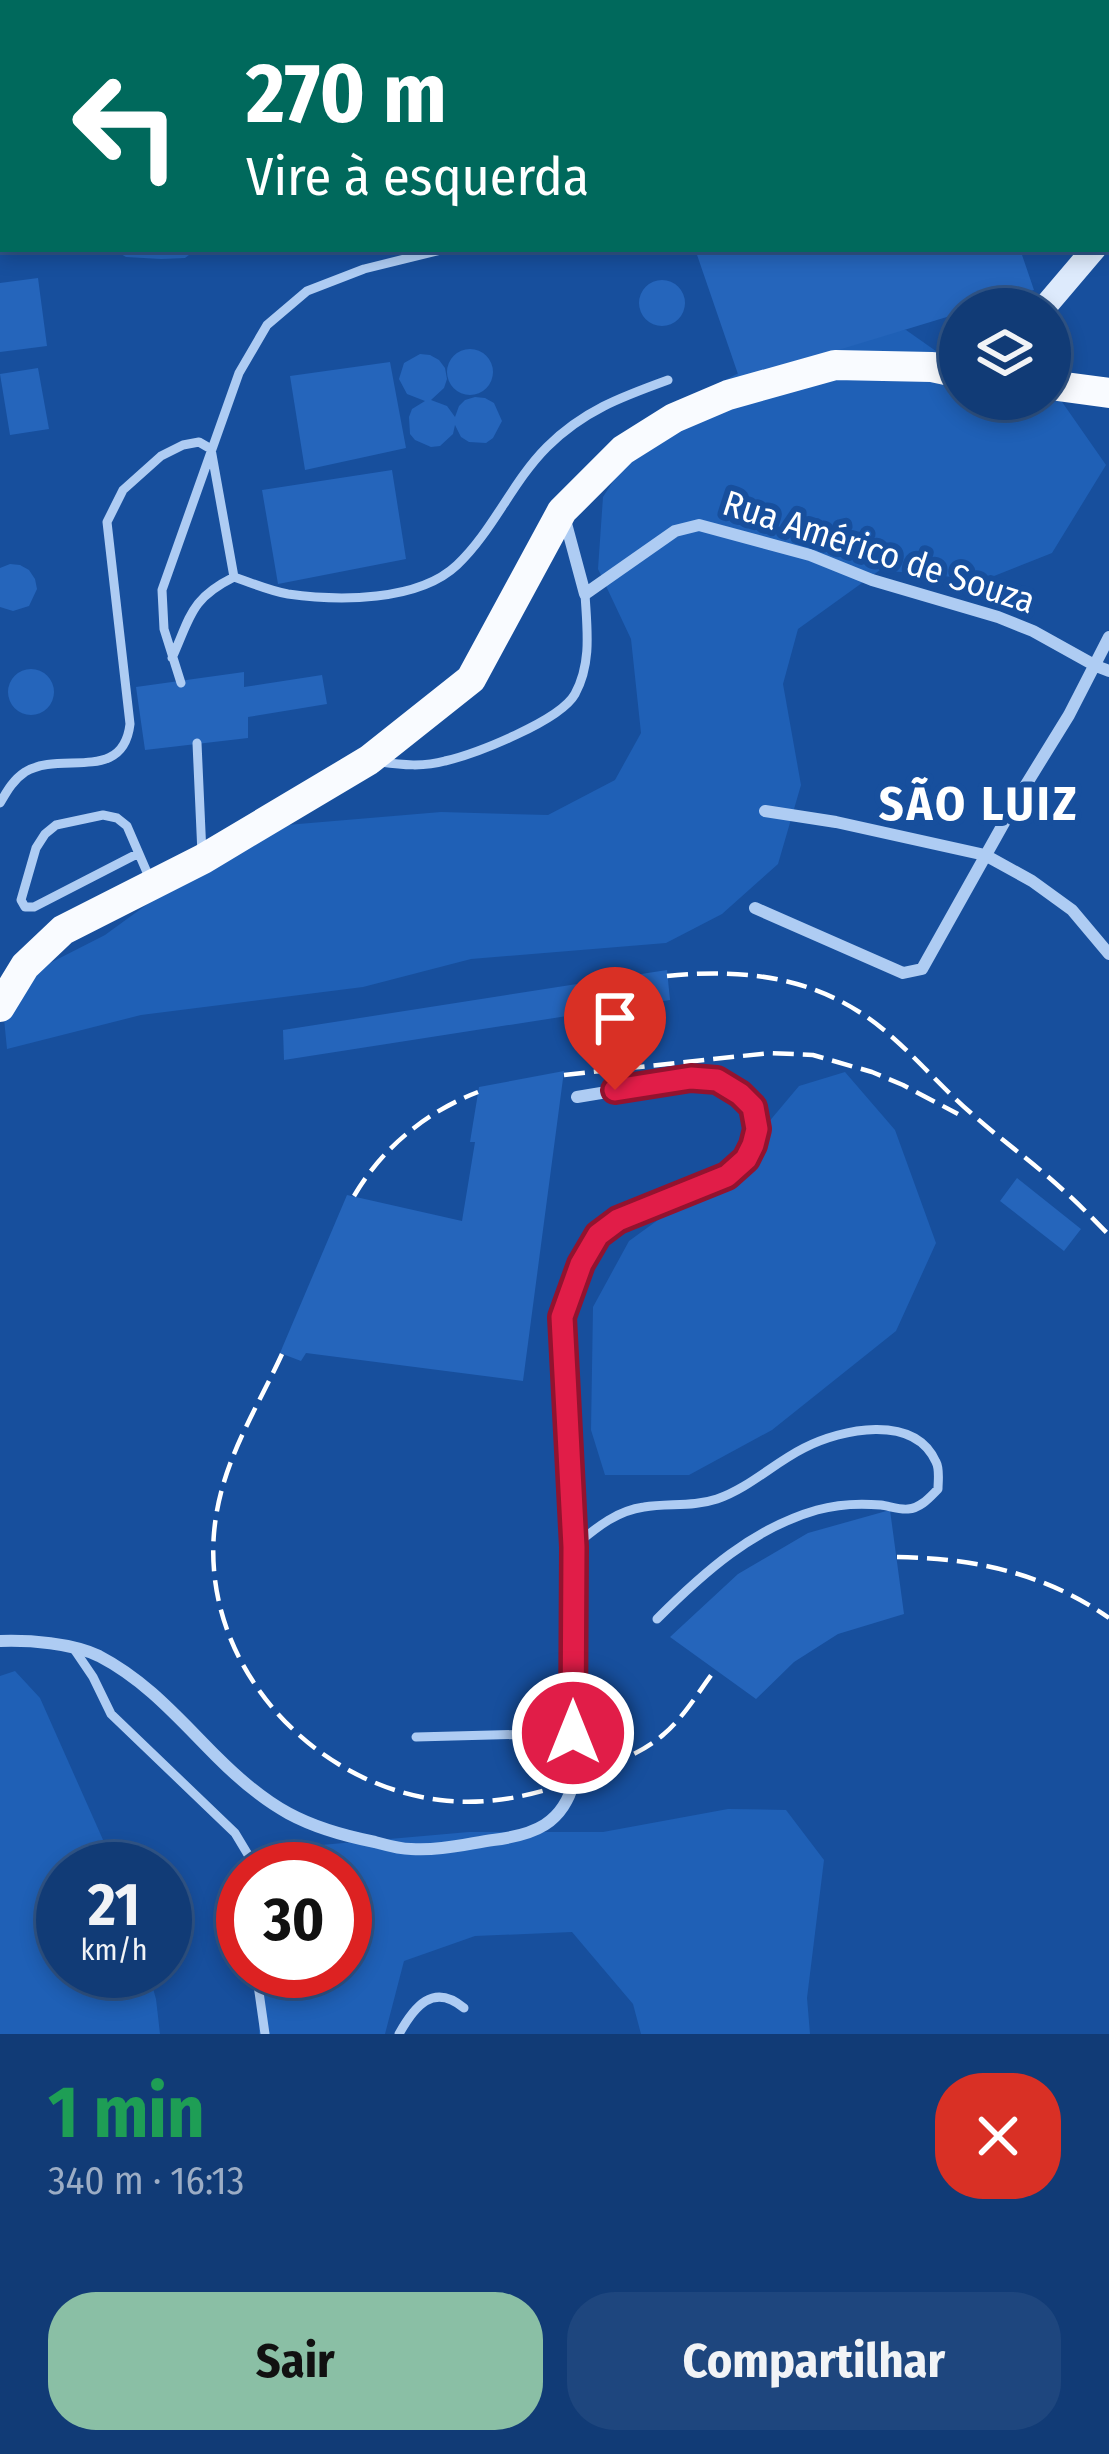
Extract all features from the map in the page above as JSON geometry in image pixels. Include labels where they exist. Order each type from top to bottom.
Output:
[{"type":"main road","points":[[1060,288],[1091,252]]},
{"type":"main road","points":[[0,1007],[25,966],[63,930],[203,859],[369,760],[471,679],[562,511],[623,450],[674,418],[728,394],[835,365],[939,368]]},
{"type":"main road","points":[[1071,388],[1109,393]]},
{"type":"street","points":[[562,511],[585,595]]},
{"type":"street","name":"Rua Américo de Souza","points":[[585,595],[675,531],[700,525],[998,617],[1102,669]]},
{"type":"street","points":[[755,908],[902,973],[922,969],[985,856],[1102,669],[1109,637]]},
{"type":"street","points":[[765,811],[985,856],[1072,910],[1108,950]]},
{"type":"street","points":[[0,1641],[32,1640],[94,1653],[161,1699],[255,1792],[292,1818],[347,1837],[409,1850],[520,1837],[550,1822],[568,1804],[574,1781],[574,1547],[562,1317],[581,1264],[598,1235],[618,1220],[727,1176],[746,1159],[757,1129],[753,1107],[717,1080],[691,1078],[577,1097]]},
{"type":"lane","points":[[181,682],[164,629],[162,590],[238,373],[267,326],[308,291],[364,269],[433,252]]},
{"type":"lane","points":[[172,658],[196,602],[234,578],[283,593],[337,598],[429,584],[457,565],[548,446],[602,404],[668,380]]},
{"type":"lane","points":[[0,802],[11,784],[29,769],[114,757],[128,742],[130,724],[107,522],[123,490],[161,456],[183,445],[199,442],[211,449],[234,578]]},
{"type":"lane","points":[[369,760],[405,766],[445,761],[527,730],[553,715],[574,697],[589,651],[585,595]]},
{"type":"lane","points":[[197,742],[203,859]]},
{"type":"lane","points":[[137,854],[34,907],[25,907],[21,900],[36,848],[45,834],[56,825],[103,814],[127,826],[153,884]]},
{"type":"lane","points":[[574,1547],[606,1519],[642,1507],[715,1500],[808,1445],[845,1433],[877,1429],[907,1433],[938,1463],[938,1489],[925,1502],[910,1509],[838,1504],[795,1518],[736,1549],[658,1619]]},
{"type":"lane","points":[[74,1649],[111,1714],[241,1842]]},
{"type":"lane","points":[[416,1737],[573,1733]]},
{"type":"lane","points":[[399,2034],[411,2012],[427,1999],[442,1997],[464,2008]]},
{"type":"lane","points":[[260,1998],[265,2034]]},
{"type":"shaded area","points":[[906,330],[939,353],[939,420],[1071,420],[1071,415],[1106,465],[1052,553],[984,580],[880,570],[798,629],[783,684],[801,785],[778,864],[722,914],[666,943],[471,959],[363,987],[141,1015],[7,1049],[1,988],[105,935],[252,828],[441,812],[548,815],[615,780],[641,733],[631,639],[598,569],[603,497],[635,447],[698,394],[818,332]]},
{"type":"shaded area","points":[[845,1072],[895,1130],[936,1243],[896,1331],[772,1430],[689,1475],[605,1475],[591,1430],[593,1307],[629,1241],[731,1167],[799,1086]]},
{"type":"shaded area","points":[[15,1671],[40,1698],[104,1842],[36,1842],[36,1998],[156,1998],[160,2034],[0,2034],[0,1676]]},
{"type":"shaded area","points":[[728,1809],[786,1810],[824,1860],[807,1998],[810,2034],[641,2034],[633,2004],[572,1932],[475,1936],[404,1961],[385,2034],[259,2034],[260,1998],[372,1998],[372,1842],[355,1842],[469,1832],[603,1832]]},
{"type":"building","points":[[117,252],[193,252],[185,258],[126,257]]},
{"type":"building","points":[[696,252],[1021,252],[1033,288],[939,288],[939,319],[740,380]]},
{"type":"building","points":[[38,278],[47,346],[0,352],[0,283]]},
{"type":"building","points":[[662,280],[679,286],[685,303],[679,320],[662,326],[645,320],[639,303],[645,286]]},
{"type":"building","points":[[470,349],[487,355],[493,372],[487,389],[470,395],[453,389],[447,372],[453,355]]},
{"type":"building","points":[[420,354],[439,360],[445,368],[444,388],[431,400],[447,406],[455,417],[465,400],[485,398],[494,403],[502,421],[493,438],[486,443],[469,442],[455,425],[453,434],[440,446],[415,440],[409,417],[425,401],[407,394],[399,379],[404,363]]},
{"type":"building","points":[[390,362],[406,448],[305,470],[290,376]]},
{"type":"building","points":[[38,368],[49,429],[10,435],[0,374]]},
{"type":"building","points":[[392,470],[406,559],[278,584],[262,490]]},
{"type":"building","points":[[10,564],[29,570],[37,589],[29,606],[13,611],[0,607],[0,568]]},
{"type":"building","points":[[31,669],[48,675],[54,692],[48,709],[31,715],[14,709],[8,692],[14,675]]},
{"type":"building","points":[[244,672],[244,687],[322,675],[327,704],[248,717],[248,738],[145,750],[136,687]]},
{"type":"building","points":[[667,970],[670,1000],[284,1060],[283,1030]]},
{"type":"building","points":[[564,1071],[523,1381],[306,1353],[301,1361],[280,1353],[347,1195],[462,1221],[479,1087]]},
{"type":"building","points":[[1017,1178],[1081,1229],[1064,1251],[1000,1201]]},
{"type":"building","points":[[890,1510],[904,1614],[838,1634],[794,1662],[756,1699],[670,1637],[738,1574],[808,1533]]},
{"type":"railway","points":[[667,976],[726,974],[782,980],[860,1012],[1109,1235]]},
{"type":"railway","points":[[564,1075],[770,1053],[813,1055],[872,1072],[958,1114]]},
{"type":"railway","points":[[354,1196],[378,1162],[407,1134],[478,1092]]},
{"type":"railway","points":[[282,1354],[223,1484],[214,1533],[215,1582],[227,1628],[247,1671],[274,1710],[309,1743],[349,1770],[393,1789],[461,1802],[522,1796],[581,1778],[650,1745],[678,1720],[715,1670]]},
{"type":"railway","points":[[897,1557],[1008,1571],[1060,1590],[1109,1618]]},
{"type":"district","name":"SÃO LUIZ","points":[[979,804]]},
{"type":"route","points":[[573,1733],[574,1547],[562,1317],[581,1264],[598,1235],[618,1220],[727,1176],[746,1159],[757,1129],[753,1107],[717,1080],[691,1078],[615,1090]]}]
